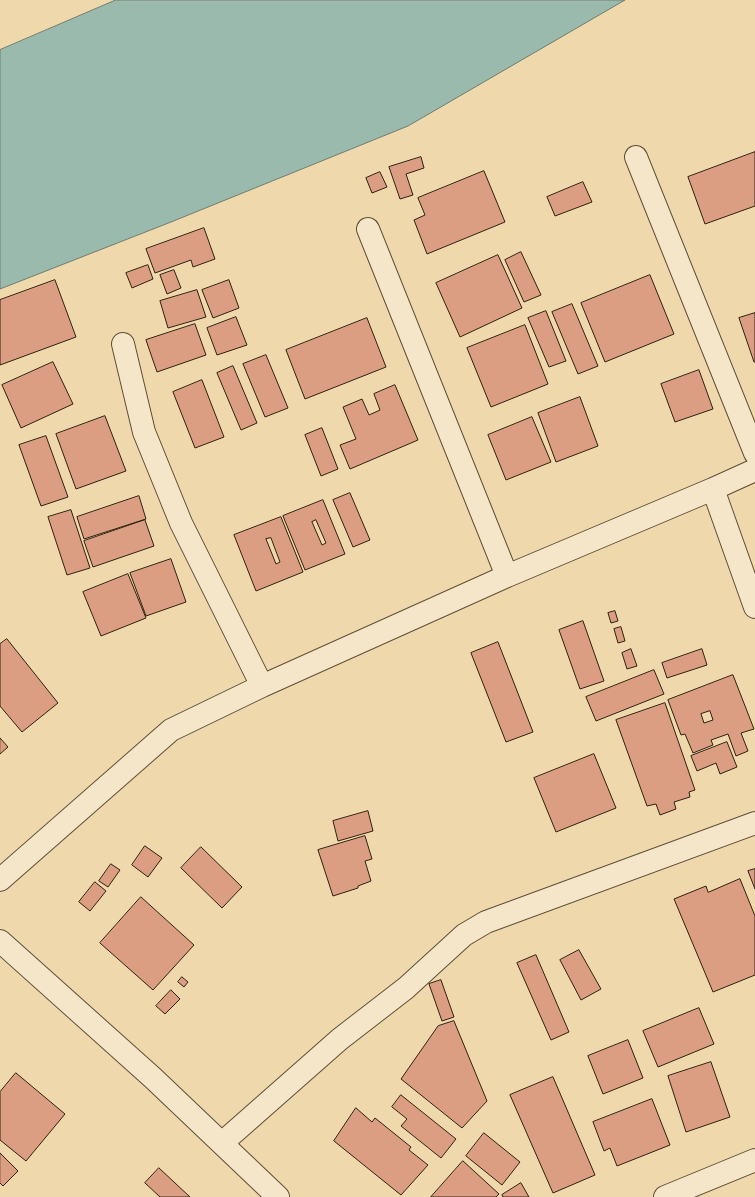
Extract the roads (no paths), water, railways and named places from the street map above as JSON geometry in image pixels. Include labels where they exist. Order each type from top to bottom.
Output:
[{"type":"street","points":[[636,157],[755,453]]},
{"type":"street","points":[[368,229],[507,576]]},
{"type":"street","points":[[123,344],[144,432],[181,523],[262,686]]},
{"type":"street","points":[[0,880],[171,730],[262,686],[507,576],[755,470]]},
{"type":"street","points":[[713,489],[755,607]]},
{"type":"street","points":[[222,1143],[340,1039],[406,988],[464,935],[486,922],[755,823]]},
{"type":"street","points":[[0,941],[153,1078],[278,1197]]},
{"type":"street","points":[[665,1197],[755,1160]]}]
